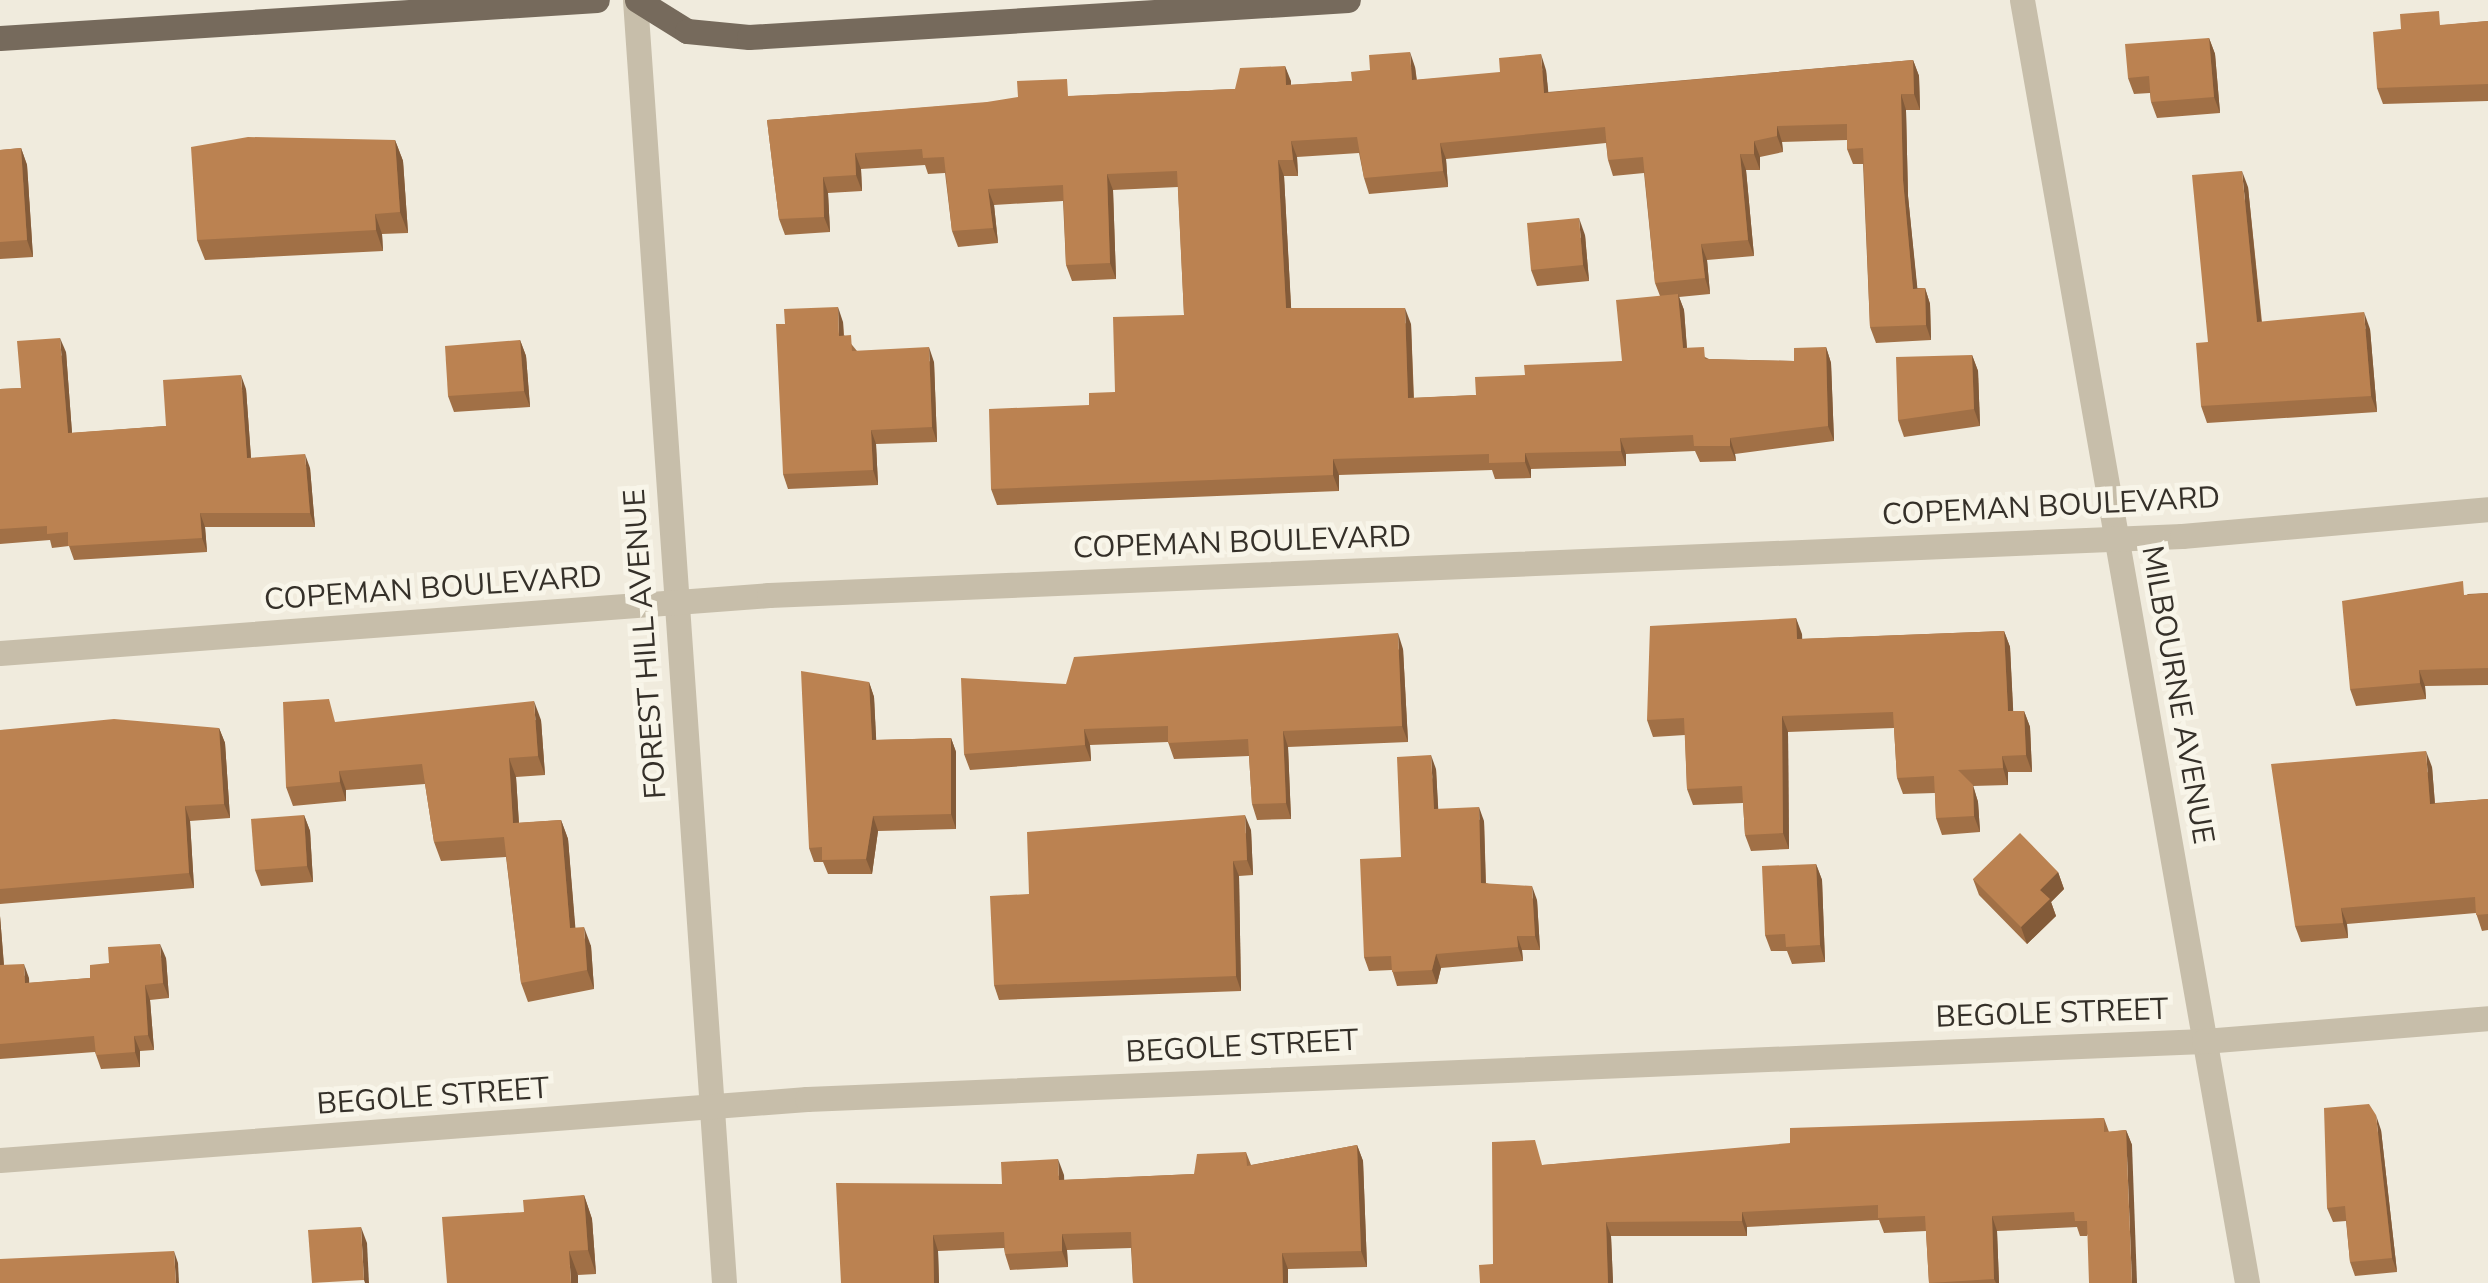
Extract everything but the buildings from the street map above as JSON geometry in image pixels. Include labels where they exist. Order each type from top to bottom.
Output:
[{"type":"main road","points":[[0,38],[596,0]]},
{"type":"main road","points":[[636,0],[686,31],[749,37],[1348,0]]},
{"type":"street","name":"FOREST HILL AVENUE","points":[[636,0],[724,1283]]},
{"type":"street","name":"MILBOURNE AVENUE","points":[[2022,0],[2247,1283]]},
{"type":"street","name":"COPEMAN BOULEVARD","points":[[0,653],[675,602],[2117,538],[2488,509]]},
{"type":"street","name":"BEGOLE STREET","points":[[0,1160],[712,1106],[2204,1041],[2488,1018]]}]
